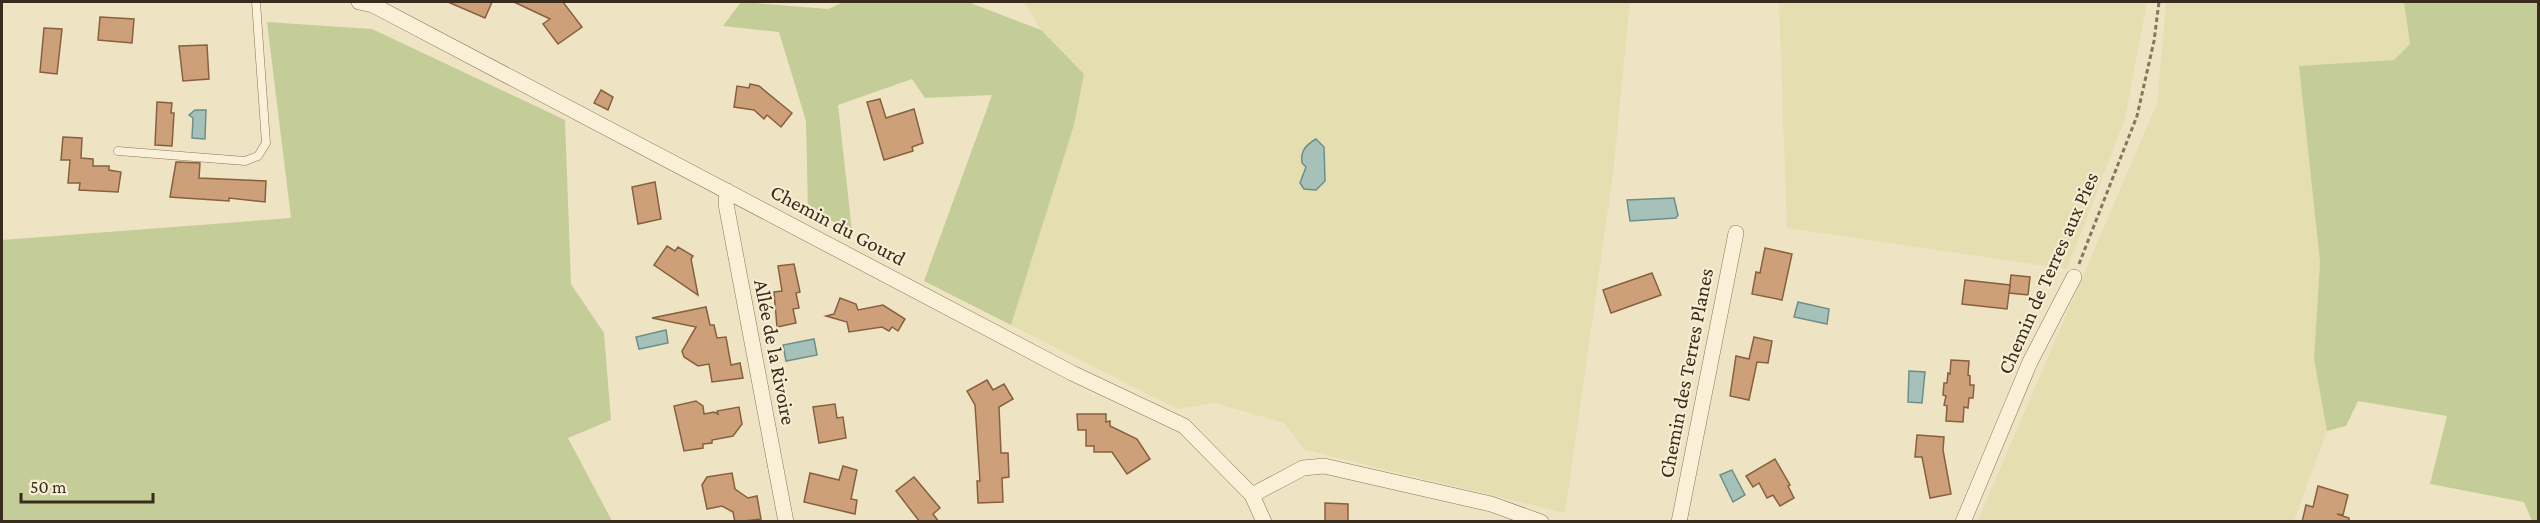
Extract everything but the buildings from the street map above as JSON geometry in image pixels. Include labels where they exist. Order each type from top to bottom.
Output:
[{"type":"street","name":"Chemin du Gourd","points":[[361,2],[373,5],[1072,373],[1184,426],[1252,495],[1264,522]]},
{"type":"street","name":"Allée de la Rivoire","points":[[726,190],[726,204],[786,522]]},
{"type":"street","name":"Chemin des Terres Planes","points":[[1679,522],[1736,233]]},
{"type":"street","name":"Chemin de Terres aux Pies","points":[[1963,522],[2030,362],[2074,277]]},
{"type":"street","points":[[1252,495],[1303,468],[1324,466],[1491,504],[1541,522]]},
{"type":"lane","points":[[118,151],[245,161],[258,156],[266,142],[256,2]]},
{"type":"path","name":"Chemin de Terres aux Pies","points":[[2074,277],[2138,116],[2154,41],[2159,2]]},
{"type":"shaded area","points":[[1024,2],[1630,2],[1613,174],[1565,513],[1305,450],[1284,423],[1215,403],[1177,409],[1011,325],[1074,125],[1084,74],[1041,30]]},
{"type":"shaded area","points":[[1779,2],[2147,2],[2125,119],[2067,269],[1787,228]]},
{"type":"shaded area","points":[[2166,2],[2405,2],[2410,44],[2394,60],[2299,67],[2320,262],[2314,359],[2327,431],[2294,521],[1977,522],[2157,104]]},
{"type":"green space","points":[[741,2],[828,9],[844,2],[968,2],[1041,30],[1084,74],[1074,125],[1011,325],[924,281],[992,95],[925,98],[912,79],[838,105],[852,231],[808,209],[806,121],[779,32],[723,26]]},
{"type":"green space","points":[[2404,2],[2538,2],[2538,521],[2532,521],[2524,502],[2430,484],[2447,416],[2358,401],[2346,426],[2327,431],[2314,359],[2320,262],[2299,66],[2394,60],[2410,44]]},
{"type":"green space","points":[[267,22],[372,29],[565,120],[571,284],[604,333],[611,420],[568,438],[612,521],[2,521],[2,240],[291,218]]},
{"type":"water","points":[[195,110],[206,110],[205,139],[192,138],[193,118],[189,115]]},
{"type":"water","points":[[1316,139],[1324,147],[1325,181],[1316,190],[1304,189],[1300,183],[1306,167],[1302,163],[1302,155],[1307,146]]},
{"type":"water","points":[[1674,198],[1678,215],[1676,218],[1630,221],[1627,200]]},
{"type":"water","points":[[1798,302],[1829,309],[1827,324],[1794,317]]},
{"type":"water","points":[[666,330],[668,343],[639,349],[636,337]]},
{"type":"water","points":[[814,339],[817,355],[786,361],[783,345]]},
{"type":"water","points":[[1909,371],[1925,372],[1922,403],[1908,402]]},
{"type":"water","points":[[1732,470],[1745,495],[1733,502],[1720,475]]}]
